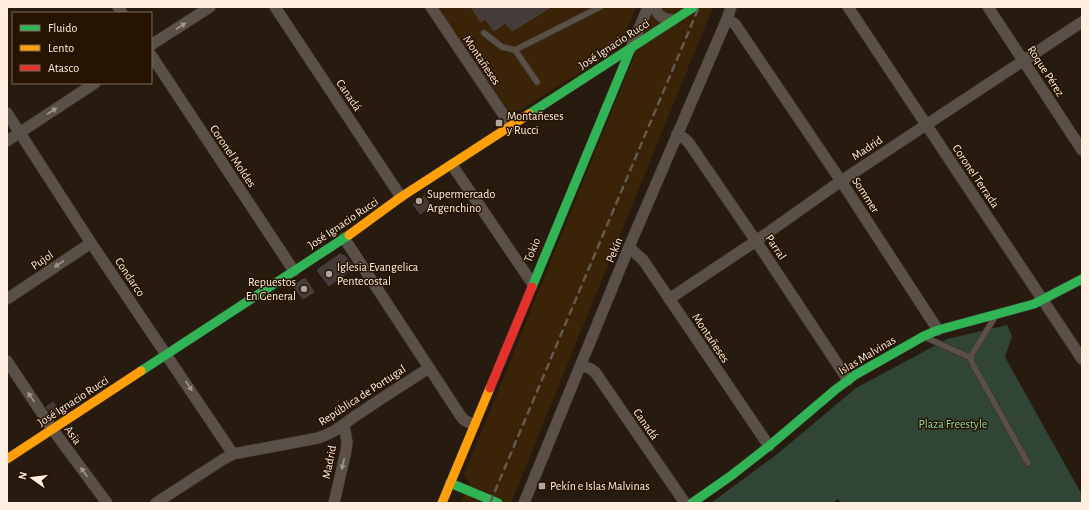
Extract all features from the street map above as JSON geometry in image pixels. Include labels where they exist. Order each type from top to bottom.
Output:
[{"type":"street","points":[[152,44],[210,7]]},
{"type":"street","name":"Canadá","points":[[275,7],[402,197]]},
{"type":"street","name":"Montañeses","points":[[431,7],[511,126]]},
{"type":"street","name":"Tokio","points":[[442,503],[532,283],[648,7]]},
{"type":"street","points":[[655,7],[657,13],[661,17],[666,20],[674,20]]},
{"type":"street","name":"José Ignacio Rucci","points":[[7,459],[344,238],[402,197],[694,7]]},
{"type":"street","name":"Pekín","points":[[524,503],[629,247],[731,7]]},
{"type":"street","name":"Coronel Terrada","points":[[848,7],[1082,359]]},
{"type":"street","name":"Roque Pérez","points":[[988,7],[1082,150]]},
{"type":"street","name":"Sommer","points":[[727,19],[735,24],[841,181],[938,330]]},
{"type":"street","name":"Madrid","points":[[669,299],[756,241],[841,181],[1082,22]]},
{"type":"street","name":"Coronel Moldes","points":[[152,57],[294,271]]},
{"type":"street","points":[[599,68],[607,69],[614,74],[616,77],[615,87]]},
{"type":"street","points":[[7,140],[93,84]]},
{"type":"street","name":"Condarco","points":[[7,114],[233,454]]},
{"type":"street","name":"Parral","points":[[677,134],[689,143],[848,380]]},
{"type":"street","points":[[452,165],[532,283]]},
{"type":"street","points":[[344,238],[464,420],[474,425]]},
{"type":"street","name":"Pujol","points":[[7,299],[91,242]]},
{"type":"street","name":"Montañeses","points":[[629,247],[643,260],[769,446]]},
{"type":"street","name":"Islas Malvinas","points":[[692,503],[722,483],[769,446],[848,380],[924,336],[938,330],[1034,304],[1082,279]]},
{"type":"street","name":"Asia","points":[[7,361],[53,430],[107,503]]},
{"type":"street","name":"Canadá","points":[[581,365],[592,369],[595,372],[685,503]]},
{"type":"street","name":"República de Portugal","points":[[156,503],[226,457],[233,454],[318,438],[331,434],[359,413],[429,368]]},
{"type":"street","name":"Madrid","points":[[334,503],[346,451],[347,442],[344,425]]},
{"type":"street","points":[[450,483],[498,503]]},
{"type":"lane","points":[[484,33],[502,48],[515,50],[600,7]]},
{"type":"lane","points":[[515,50],[537,82]]},
{"type":"lane","points":[[997,314],[971,358],[972,365],[1028,463]]},
{"type":"lane","points":[[924,336],[971,358]]},
{"type":"shaded area","points":[[438,7],[636,7],[619,48],[515,113],[510,112]]},
{"type":"shaded area","points":[[654,7],[713,7],[511,503],[461,503],[470,482],[464,475]]},
{"type":"green space","name":"Plaza Freestyle","points":[[1007,325],[1012,336],[1005,357],[1082,495],[1082,503],[841,503],[838,499],[832,503],[711,503],[776,455],[856,388],[947,339]]},
{"type":"building","points":[[471,7],[551,7],[512,31],[505,23],[494,31],[485,19],[481,22]]},
{"type":"building","points":[[424,196],[431,206],[420,214],[413,204]]},
{"type":"building","points":[[340,254],[345,256],[354,268],[329,286],[317,270]]},
{"type":"building","name":"Repuestos En General","points":[[305,278],[314,292],[303,299],[293,286]]},
{"type":"building","points":[[53,402],[61,413],[55,417],[46,407]]},
{"type":"railway","points":[[490,503],[699,7]]},
{"type":"traffic: fast","points":[[529,114],[694,7]]},
{"type":"traffic: fast","points":[[532,287],[631,48]]},
{"type":"traffic: fast","points":[[141,371],[349,235]]},
{"type":"traffic: fast","points":[[692,503],[732,475],[769,446],[855,375],[924,336],[938,330],[1034,304],[1082,279]]},
{"type":"traffic: fast","points":[[450,483],[498,503]]},
{"type":"traffic: slow","points":[[349,235],[401,197],[529,114]]},
{"type":"traffic: slow","points":[[7,459],[141,371]]},
{"type":"traffic: slow","points":[[442,503],[490,388]]},
{"type":"traffic: jam","points":[[490,388],[532,287]]},
{"type":"place","name":"Montañeses y Rucci","points":[[499,123]]},
{"type":"place","name":"Supermercado Argenchino","points":[[419,201]]},
{"type":"place","name":"Iglesia Evangelica Pentecostal","points":[[329,274]]},
{"type":"place","name":"Repuestos En General","points":[[304,289]]},
{"type":"place","name":"Pekín e Islas Malvinas","points":[[542,486]]}]
